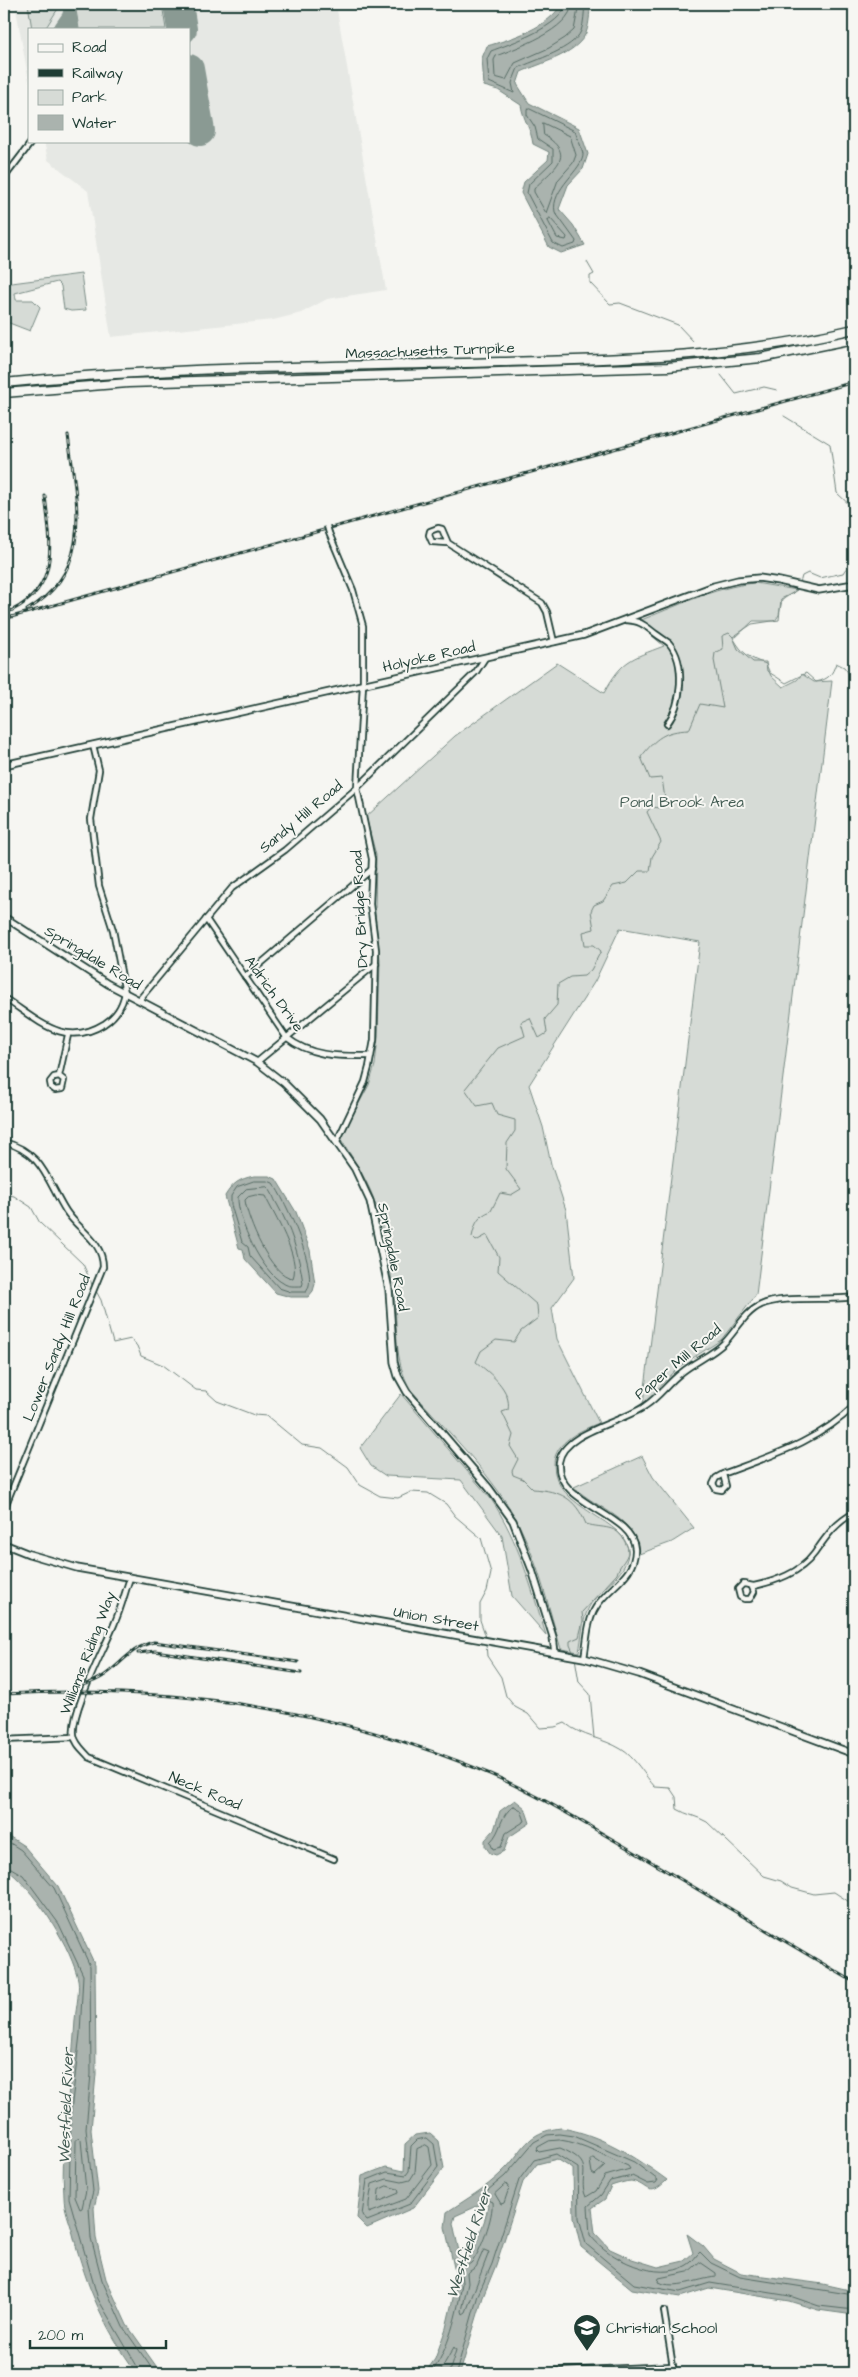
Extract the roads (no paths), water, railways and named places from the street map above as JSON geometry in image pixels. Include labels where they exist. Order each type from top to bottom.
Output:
[{"type":"highway","name":"Massachusetts Turnpike","points":[[4,383],[163,372],[675,357],[766,347],[854,329]]},
{"type":"highway","name":"Massachusetts Turnpike","points":[[4,393],[138,383],[668,367],[761,358],[854,339]]},
{"type":"street","points":[[4,178],[30,144]]},
{"type":"street","name":"Dry Bridge Road","points":[[327,526],[353,590],[362,622],[363,685],[357,788],[372,869],[370,904],[376,964],[375,1024],[372,1056],[365,1082],[336,1140]]},
{"type":"street","points":[[448,543],[442,530],[438,528],[430,531],[429,535],[432,542],[448,543],[542,603],[547,614],[554,642]]},
{"type":"street","name":"Holyoke Road","points":[[4,765],[554,642],[584,634],[714,586],[738,580],[759,578],[819,590],[854,584]]},
{"type":"street","points":[[625,620],[638,621],[646,626],[668,642],[676,655],[680,672],[678,693],[672,716],[667,724]]},
{"type":"street","name":"Sandy Hill Road","points":[[139,1000],[240,881],[285,850],[357,788],[476,672],[485,658]]},
{"type":"street","points":[[4,998],[54,1030],[68,1034],[90,1031],[106,1022],[120,1009],[125,993],[114,934],[99,886],[91,819],[99,770],[93,745]]},
{"type":"street","points":[[245,977],[372,869]]},
{"type":"street","name":"Springdale Road","points":[[4,917],[125,993],[257,1062],[284,1083],[320,1119],[336,1140],[359,1176],[370,1201],[388,1290],[393,1356],[398,1376],[407,1392],[489,1488],[513,1521],[532,1570],[555,1653]]},
{"type":"street","name":"Aldrich Drive","points":[[206,919],[286,1037],[304,1049],[318,1054],[346,1057],[372,1056]]},
{"type":"street","points":[[257,1062],[376,964]]},
{"type":"street","points":[[59,1076],[68,1034]]},
{"type":"street","name":"Lower Sandy Hill Road","points":[[4,1142],[27,1152],[44,1170],[65,1210],[99,1247],[103,1256],[101,1272],[92,1296],[4,1509]]},
{"type":"street","name":"Paper Mill Road","points":[[584,1658],[595,1608],[628,1572],[634,1561],[635,1548],[624,1528],[584,1502],[566,1484],[560,1473],[559,1464],[561,1456],[567,1447],[596,1429],[644,1407],[679,1374],[724,1343],[751,1312],[760,1305],[780,1300],[836,1300],[854,1297]]},
{"type":"street","points":[[723,1474],[812,1439],[837,1422],[854,1406]]},
{"type":"street","points":[[752,1587],[785,1577],[801,1568],[835,1526],[854,1513]]},
{"type":"street","name":"Union Street","points":[[4,1544],[29,1554],[77,1568],[584,1658],[690,1692],[854,1754]]},
{"type":"street","name":"Williams Riding Way","points":[[74,1737],[74,1724],[78,1710],[116,1621],[130,1578]]},
{"type":"street","points":[[4,1740],[74,1737]]},
{"type":"street","name":"Neck Road","points":[[74,1737],[80,1748],[89,1757],[334,1859]]},
{"type":"street","points":[[664,2311],[674,2373]]},
{"type":"street","points":[[517,2373],[673,2366]]},
{"type":"water","points":[[561,4],[590,4],[585,35],[580,42],[565,53],[521,72],[517,84],[529,103],[579,128],[588,154],[583,169],[568,185],[559,209],[573,225],[585,245],[561,253],[549,247],[521,193],[524,182],[548,160],[549,152],[533,144],[521,105],[498,90],[484,86],[482,58],[487,46],[518,36],[539,26],[556,12]]},
{"type":"water","points":[[254,1176],[269,1176],[276,1179],[296,1212],[310,1250],[315,1284],[313,1291],[308,1297],[291,1297],[276,1293],[245,1259],[243,1249],[239,1248],[225,1196],[237,1182]]},
{"type":"water","points":[[515,1800],[525,1808],[530,1823],[509,1837],[504,1851],[496,1855],[490,1853],[485,1846],[485,1840],[494,1830],[500,1811]]},
{"type":"water","points":[[4,1833],[24,1846],[58,1886],[95,1965],[96,2074],[91,2130],[98,2191],[94,2208],[96,2238],[106,2279],[127,2325],[161,2373],[137,2373],[106,2324],[78,2253],[65,2206],[63,2175],[78,1980],[65,1946],[48,1916],[26,1888],[4,1867]]},
{"type":"water","points":[[561,2128],[590,2135],[630,2155],[667,2180],[652,2190],[631,2181],[611,2186],[605,2199],[592,2208],[595,2233],[610,2249],[632,2259],[658,2267],[684,2261],[693,2253],[687,2234],[703,2246],[714,2259],[741,2273],[823,2284],[854,2291],[854,2315],[818,2310],[789,2301],[709,2288],[680,2297],[632,2289],[581,2247],[574,2218],[573,2169],[557,2159],[537,2164],[523,2182],[496,2265],[483,2297],[460,2373],[425,2373],[435,2359],[446,2328],[457,2281],[445,2227],[447,2212],[495,2178],[532,2138],[549,2130]],"holes":[[[484,2203],[488,2204],[483,2226],[467,2260],[461,2261],[453,2223],[455,2216]]]},
{"type":"water","points":[[430,2133],[439,2141],[444,2168],[413,2208],[367,2228],[357,2218],[362,2176],[386,2167],[404,2171],[405,2144],[415,2135]]},
{"type":"waterway","points":[[587,262],[594,274],[590,276],[590,283],[610,304],[620,303],[678,325],[694,342]]},
{"type":"waterway","points":[[721,375],[736,394],[764,387],[777,390]]},
{"type":"waterway","points":[[784,416],[830,444],[837,493],[854,509]]},
{"type":"waterway","points":[[800,583],[802,576],[808,573],[820,578],[843,573],[854,556]]},
{"type":"waterway","points":[[574,1654],[570,1641],[579,1637],[583,1621],[582,1612],[617,1574],[627,1556],[628,1549],[618,1532],[609,1528],[586,1524],[577,1508],[566,1498],[552,1492],[533,1489],[523,1479],[513,1475],[512,1471],[518,1459],[510,1446],[513,1435],[502,1412],[508,1410],[507,1396],[499,1383],[476,1362],[481,1351],[496,1340],[514,1342],[521,1331],[538,1318],[537,1305],[498,1271],[499,1257],[487,1235],[476,1241],[472,1237],[478,1221],[483,1215],[491,1211],[500,1193],[511,1195],[521,1189],[506,1169],[507,1143],[515,1131],[515,1120],[497,1115],[492,1103],[477,1106],[465,1089],[498,1048],[525,1036],[521,1022],[530,1018],[539,1038],[547,1033],[545,1019],[557,1005],[558,984],[570,977],[584,976],[591,970],[601,951],[594,945],[585,945],[583,932],[594,929],[591,911],[594,905],[603,901],[613,886],[627,883],[639,871],[650,871],[652,857],[661,842],[647,812],[651,807],[661,808],[666,806],[662,778],[650,779],[641,757],[661,737],[673,732],[689,730],[700,704],[723,708],[714,660],[715,653],[723,649],[722,636],[729,633],[733,637],[752,624],[779,620],[781,599],[793,593],[798,587]]},
{"type":"waterway","points":[[733,637],[738,649],[753,662],[766,662],[767,671],[786,683],[806,673],[816,682],[827,678],[836,663],[844,667],[850,675],[854,674]]},
{"type":"waterway","points":[[4,1194],[14,1196],[31,1207],[40,1223],[83,1264],[93,1287]]},
{"type":"waterway","points":[[96,1291],[101,1300],[113,1343],[131,1339],[137,1346],[141,1356],[163,1365],[196,1390],[206,1391],[217,1401],[254,1415],[267,1416],[302,1445],[322,1448],[348,1467],[360,1485],[380,1496],[398,1498],[411,1492],[428,1493],[446,1504],[455,1516],[481,1538],[491,1573],[487,1591],[480,1604],[480,1620],[486,1637]]},
{"type":"waterway","points":[[486,1644],[487,1656],[501,1677],[506,1696],[515,1707],[528,1714],[540,1728],[555,1727],[565,1723],[578,1731],[621,1749],[635,1762],[655,1787],[670,1788],[676,1797],[677,1809],[707,1822],[764,1876],[781,1881],[792,1888],[814,1894],[834,1892],[854,1905]]},
{"type":"waterway","points":[[575,1658],[579,1682],[590,1694],[594,1738]]},
{"type":"railway","points":[[4,619],[854,382]]},
{"type":"railway","points":[[27,610],[49,594],[64,575],[72,554],[76,532],[77,508],[68,435]]},
{"type":"railway","points":[[4,614],[22,604],[35,593],[44,580],[50,549],[45,496]]},
{"type":"railway","points":[[74,1686],[88,1684],[99,1679],[133,1651],[154,1642],[298,1662]]},
{"type":"railway","points":[[138,1653],[155,1651],[301,1673]]},
{"type":"railway","points":[[4,1694],[129,1693],[191,1698],[252,1706],[313,1717],[373,1732],[432,1751],[490,1774],[541,1799],[854,1982]]},
{"type":"place","name":"Christian School","points":[[587,2352]]},
{"type":"park label","name":"Pond Brook Area","points":[[682,802]]},
{"type":"water label","name":"Westfield River","points":[[66,2106]]},
{"type":"water label","name":"Westfield River","points":[[469,2243]]}]
